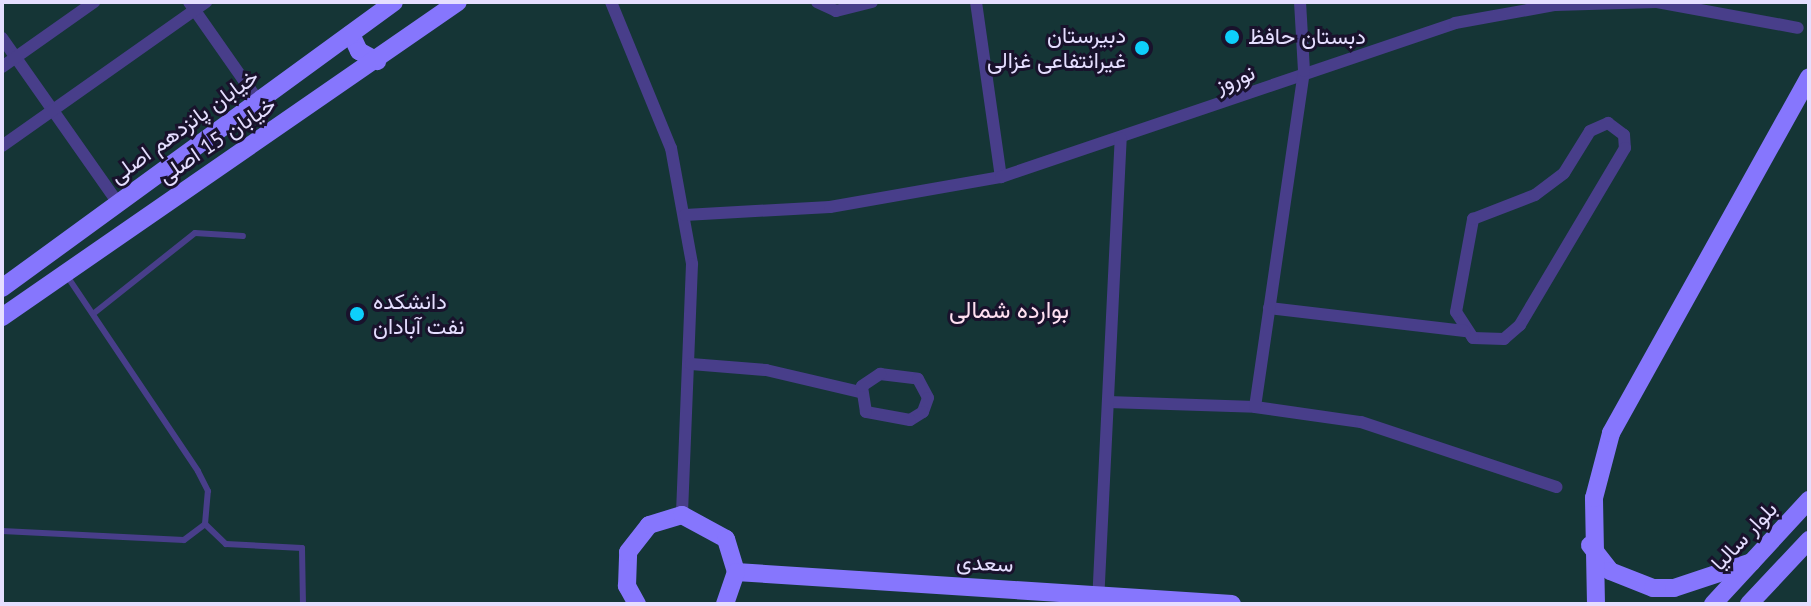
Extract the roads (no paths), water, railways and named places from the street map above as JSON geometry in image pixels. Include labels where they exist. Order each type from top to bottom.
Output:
[{"type":"street","points":[[2,67],[94,2]]},
{"type":"street","points":[[2,146],[191,6],[206,2]]},
{"type":"street","name":"خیابان پانزدهم اصلی","points":[[2,288],[394,2]]},
{"type":"street","name":"خیابان 15 اصلی","points":[[2,317],[377,61],[458,2]]},
{"type":"street","points":[[611,2],[671,148],[685,215],[691,364],[682,515]]},
{"type":"street","points":[[817,2],[836,11],[872,2]]},
{"type":"street","points":[[976,2],[1001,177]]},
{"type":"street","points":[[1255,407],[1304,71],[1300,2]]},
{"type":"street","name":"نوروز","points":[[685,215],[830,207],[1001,177],[1121,139],[1304,71],[1455,23],[1555,5],[1657,2],[1798,28]]},
{"type":"street","points":[[191,6],[259,102]]},
{"type":"street","points":[[351,34],[359,51],[377,61]]},
{"type":"street","points":[[2,38],[118,203]]},
{"type":"street","points":[[1596,604],[1590,545],[1611,433],[1635,382],[1809,77]]},
{"type":"street","points":[[1269,308],[1465,331],[1494,342],[1520,325],[1622,154],[1620,129],[1596,126],[1564,173],[1535,195],[1473,219],[1456,312],[1465,331]]},
{"type":"street","points":[[1098,599],[1121,139]]},
{"type":"street","points":[[691,364],[766,370],[860,392]]},
{"type":"street","points":[[873,376],[911,376],[928,398],[917,417],[879,419],[866,412],[860,392],[873,376]]},
{"type":"street","points":[[1108,402],[1255,407],[1361,422],[1556,487]]},
{"type":"street","name":"بلوار سالیا","points":[[1713,604],[1809,500]]},
{"type":"street","points":[[682,515],[726,539],[736,572],[725,604]]},
{"type":"street","points":[[630,602],[625,569],[637,537],[682,515]]},
{"type":"street","points":[[1749,604],[1809,540]]},
{"type":"street","points":[[1590,545],[1610,571],[1653,588],[1674,588],[1752,562]]},
{"type":"street","name":"سعدی","points":[[736,572],[1098,599],[1232,604]]},
{"type":"lane","points":[[93,314],[195,233],[243,236]]},
{"type":"lane","points":[[65,273],[203,481],[205,524],[226,544],[302,548],[303,604]]},
{"type":"lane","points":[[2,531],[184,540],[205,524]]},
{"type":"place","name":"دبستان حافظ","points":[[1232,37]]},
{"type":"place","name":"دبیرستان غیرانتفاعی غزالی","points":[[1142,48]]},
{"type":"place","name":"دانشکده نفت آبادان","points":[[357,314]]},
{"type":"district","name":"بوارده شمالی","points":[[1009,310]]}]
